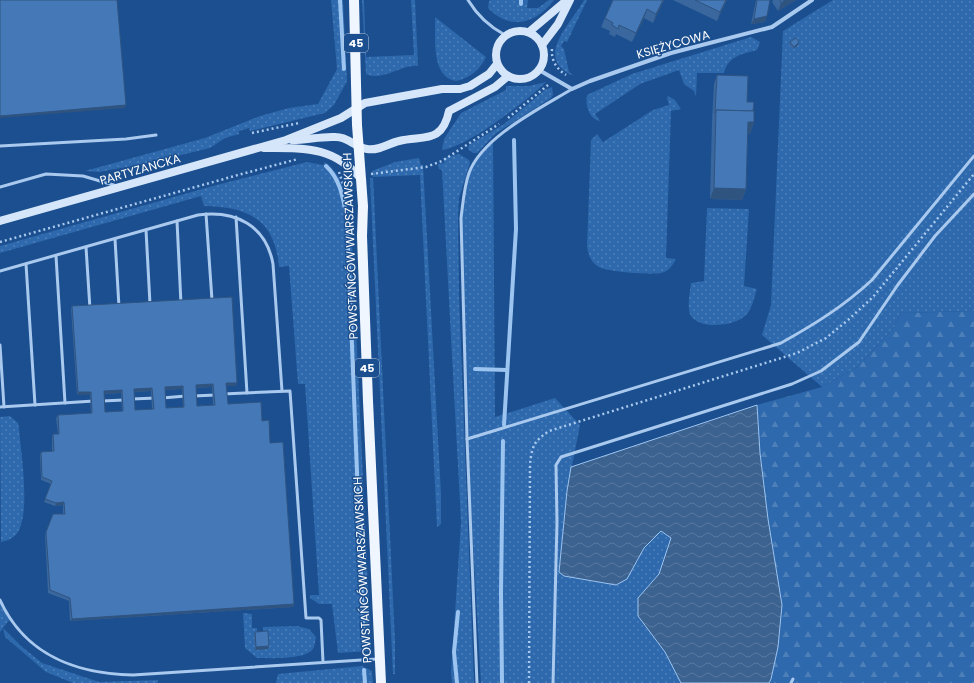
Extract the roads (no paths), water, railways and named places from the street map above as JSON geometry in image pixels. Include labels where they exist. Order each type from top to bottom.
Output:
[{"type":"main road","name":"POWSTAŃCÓW WARSZAWSKICH","points":[[354,0],[358,146],[362,180],[362,236],[381,683]]},
{"type":"street","points":[[529,32],[567,0]]},
{"type":"street","points":[[542,45],[558,24],[570,0]]},
{"type":"street","name":"KSIĘŻYCOWA","points":[[572,89],[582,84],[672,53],[772,27],[812,0]]},
{"type":"street","points":[[517,31],[529,32],[534,35],[542,45],[544,58],[539,70],[528,78],[514,79],[508,76],[497,64],[497,45],[505,35],[517,31]]},
{"type":"street","name":"PARTYZANCKA","points":[[0,221],[253,148],[286,140],[321,128],[347,115],[365,103],[375,100],[442,89],[460,89],[470,86],[489,74],[497,64]]},
{"type":"street","points":[[539,70],[572,89]]},
{"type":"street","points":[[358,146],[373,150],[399,141],[431,137],[443,125],[449,111],[495,87],[508,76]]},
{"type":"street","name":"PARTYZANCKA","points":[[286,140],[304,140],[336,136],[347,139],[358,146]]},
{"type":"street","points":[[253,148],[304,150],[330,154],[356,173],[362,180]]},
{"type":"lane","points":[[468,0],[488,24],[505,35]]},
{"type":"lane","points":[[477,683],[467,440],[462,218],[464,194],[469,172],[476,159],[493,140],[572,89]]},
{"type":"lane","points":[[0,146],[126,140],[156,135]]},
{"type":"lane","points":[[467,440],[781,343],[825,319],[872,280],[974,156]]},
{"type":"lane","points":[[0,187],[46,174],[83,176],[121,187]]},
{"type":"lane","points":[[553,683],[556,466],[562,457],[792,384],[821,371],[858,342],[897,286],[935,236],[974,194]]},
{"type":"lane","points":[[206,214],[212,308]]},
{"type":"lane","points":[[0,271],[206,214],[236,217],[243,220],[263,236],[270,250],[273,264],[282,391]]},
{"type":"lane","points":[[236,217],[247,393]]},
{"type":"lane","points":[[176,222],[182,309]]},
{"type":"lane","points":[[146,230],[150,306]]},
{"type":"lane","points":[[115,239],[120,316]]},
{"type":"lane","points":[[86,247],[90,316]]},
{"type":"lane","points":[[56,256],[65,403]]},
{"type":"lane","points":[[26,264],[35,405]]},
{"type":"lane","points":[[0,345],[2,407],[290,391],[306,618],[319,618],[321,620],[323,662]]},
{"type":"lane","points":[[218,387],[218,395]]},
{"type":"lane","points":[[187,388],[187,396]]},
{"type":"lane","points":[[155,390],[156,398]]},
{"type":"lane","points":[[124,392],[125,400]]},
{"type":"lane","points":[[94,394],[95,401]]},
{"type":"lane","points":[[0,600],[10,619],[34,644],[64,663],[96,673],[133,675],[379,659]]},
{"type":"water","points":[[757,405],[760,453],[768,519],[782,605],[778,647],[771,679],[769,683],[681,683],[665,652],[638,616],[638,598],[659,574],[671,538],[661,531],[644,548],[627,579],[616,585],[564,576],[559,572],[567,491],[571,467]]},
{"type":"waterway","points":[[340,0],[344,69]]},
{"type":"waterway","points":[[504,425],[516,229],[514,140]]},
{"type":"waterway","points":[[326,166],[331,171],[338,184],[343,197],[347,219],[364,649]]},
{"type":"waterway","points":[[475,369],[507,370]]},
{"type":"waterway","points":[[502,683],[501,593],[503,441]]},
{"type":"waterway","points":[[457,683],[454,652],[458,612]]},
{"type":"waterway","points":[[364,670],[365,683]]}]
